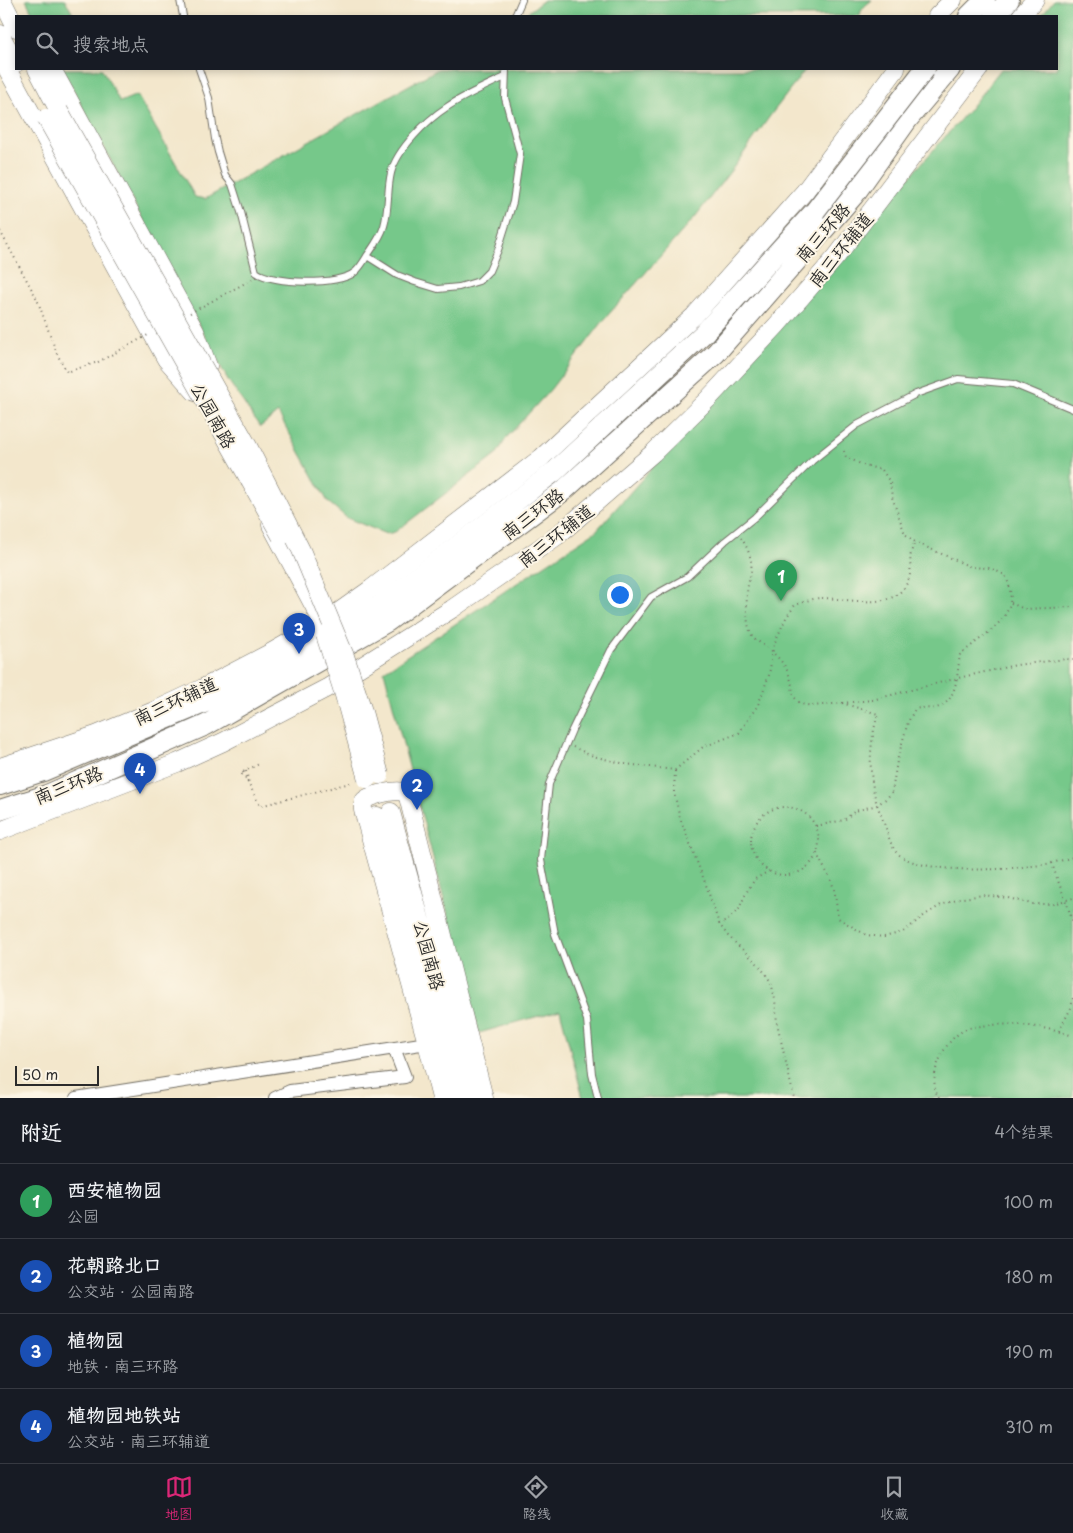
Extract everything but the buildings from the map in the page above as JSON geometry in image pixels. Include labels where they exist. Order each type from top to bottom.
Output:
[{"type":"highway","points":[[970,15],[985,0]]},
{"type":"highway","points":[[996,15],[1009,0]]},
{"type":"highway","name":"南三环路","points":[[0,785],[43,771],[206,702],[379,606],[555,471],[704,333],[815,211],[924,70]]},
{"type":"highway","name":"南三环路","points":[[0,810],[47,795],[206,725],[388,621],[563,491],[716,352],[854,195],[908,118],[949,70]]},
{"type":"main road","points":[[2,0],[15,26]]},
{"type":"main road","points":[[15,0],[23,15]]},
{"type":"main road","points":[[938,15],[953,0]]},
{"type":"main road","points":[[1022,15],[1035,0]]},
{"type":"main road","points":[[0,34],[15,61]]},
{"type":"main road","points":[[0,56],[166,359],[206,405],[328,620]]},
{"type":"main road","name":"公园南路","points":[[20,70],[53,114],[286,544],[312,602],[328,644],[368,779]]},
{"type":"main road","name":"公园南路","points":[[37,70],[53,114]]},
{"type":"main road","points":[[53,70],[195,331],[211,374],[250,437],[328,620]]},
{"type":"main road","name":"南三环辅道","points":[[0,768],[96,735],[156,710],[253,662],[328,620],[541,458],[694,316],[805,191],[895,70]]},
{"type":"main road","name":"南三环辅道","points":[[0,831],[178,762],[223,742],[319,692],[377,658],[452,609],[557,536],[653,453],[708,399],[777,325],[836,257],[978,70]]},
{"type":"main road","points":[[441,1098],[363,810],[363,802],[368,798],[399,790],[408,797],[484,1098]]},
{"type":"main road","name":"公园南路","points":[[454,1098],[384,814],[469,1098]]},
{"type":"street","points":[[76,1098],[427,1043]]},
{"type":"street","points":[[275,1098],[290,1090],[405,1077],[394,1048]]},
{"type":"lane","points":[[180,0],[184,15]]},
{"type":"lane","points":[[516,15],[522,0]]},
{"type":"lane","points":[[199,70],[209,98],[218,152],[225,174],[232,184],[241,212],[256,272],[260,275],[300,282],[323,282],[355,273],[376,243],[384,226],[391,173],[396,158],[406,145],[446,108],[467,95],[505,77]]},
{"type":"lane","points":[[367,256],[397,275],[438,289],[459,287],[479,281],[489,271],[498,250],[512,202],[520,154],[505,98],[506,70]]},
{"type":"lane","points":[[598,1098],[592,1074],[587,1020],[555,934],[541,860],[549,784],[611,650],[651,597],[687,577],[755,517],[812,461],[857,425],[916,394],[958,379],[1013,384],[1073,409]]},
{"type":"path","points":[[0,231],[37,299],[56,354],[67,372],[98,362]]},
{"type":"path","points":[[816,826],[844,820],[855,811],[877,805],[887,798],[892,792],[897,761],[908,722],[915,709],[923,707],[935,708],[947,702],[958,678],[960,655],[991,630],[1006,614],[1011,603],[1010,586],[1005,575],[990,568],[972,567],[915,542],[905,534],[892,497],[890,482],[882,470],[863,466],[846,457],[841,438]]},
{"type":"path","points":[[736,532],[744,542],[752,568],[748,587],[747,619],[750,633],[772,652],[786,668],[792,681],[793,696],[801,704],[813,706],[872,700],[1016,665],[1066,659],[1073,660]]},
{"type":"path","points":[[566,744],[593,756],[625,764],[675,770],[703,747],[740,733],[758,705],[769,675],[774,644],[795,604],[819,598],[875,601],[892,599],[902,592],[908,581],[912,567],[911,554],[915,542]]},
{"type":"path","points":[[1011,603],[1024,609],[1073,607]]},
{"type":"path","points":[[839,702],[878,714],[871,744],[871,777],[877,805],[889,839],[897,853],[917,864],[966,870],[1033,866],[1073,857]]},
{"type":"path","points":[[250,785],[247,778],[241,773],[261,763]]},
{"type":"path","points":[[675,770],[674,792],[680,818],[706,884],[719,924],[728,936],[759,965],[771,982],[777,1023],[794,1098]]},
{"type":"path","points":[[245,771],[260,806],[368,779]]},
{"type":"path","points":[[784,806],[795,808],[805,813],[816,826],[819,842],[817,853],[811,863],[802,870],[791,874],[769,871],[760,864],[754,855],[750,844],[751,832],[763,814],[773,808],[784,806]]},
{"type":"path","points":[[817,853],[836,895],[838,918],[866,935],[884,937],[903,932],[941,905],[963,898],[984,895],[1008,898],[1031,904],[1053,904],[1073,898]]},
{"type":"path","points":[[1052,863],[1073,924]]},
{"type":"path","points":[[719,924],[728,922],[739,909],[754,879],[769,871]]},
{"type":"path","points":[[1059,1031],[1071,1008],[1073,998]]},
{"type":"path","points":[[939,1098],[934,1082],[938,1063],[944,1048],[956,1036],[968,1028],[1014,1024],[1059,1031],[1073,1036]]},
{"type":"green space","points":[[26,0],[65,0],[73,15],[34,15]]},
{"type":"green space","points":[[544,0],[872,0],[862,9],[860,15],[524,15]]},
{"type":"green space","points":[[1054,0],[1073,0],[1073,1098],[583,1098],[560,1010],[479,1033],[384,671],[596,531],[967,112],[1000,70],[1058,70],[1058,15],[1042,15]]},
{"type":"green space","points":[[63,70],[103,70],[120,102],[137,95],[195,197],[205,199],[436,70],[805,70],[695,217],[608,315],[550,390],[507,437],[496,455],[395,532],[386,534],[347,518],[328,502],[278,413],[260,427],[228,380]]},
{"type":"place","name":"西安植物园","points":[[781,601]]},
{"type":"place","name":"植物园","points":[[299,654]]},
{"type":"place","name":"植物园地铁站","points":[[140,794]]},
{"type":"place","name":"花朝路北口","points":[[417,810]]}]
